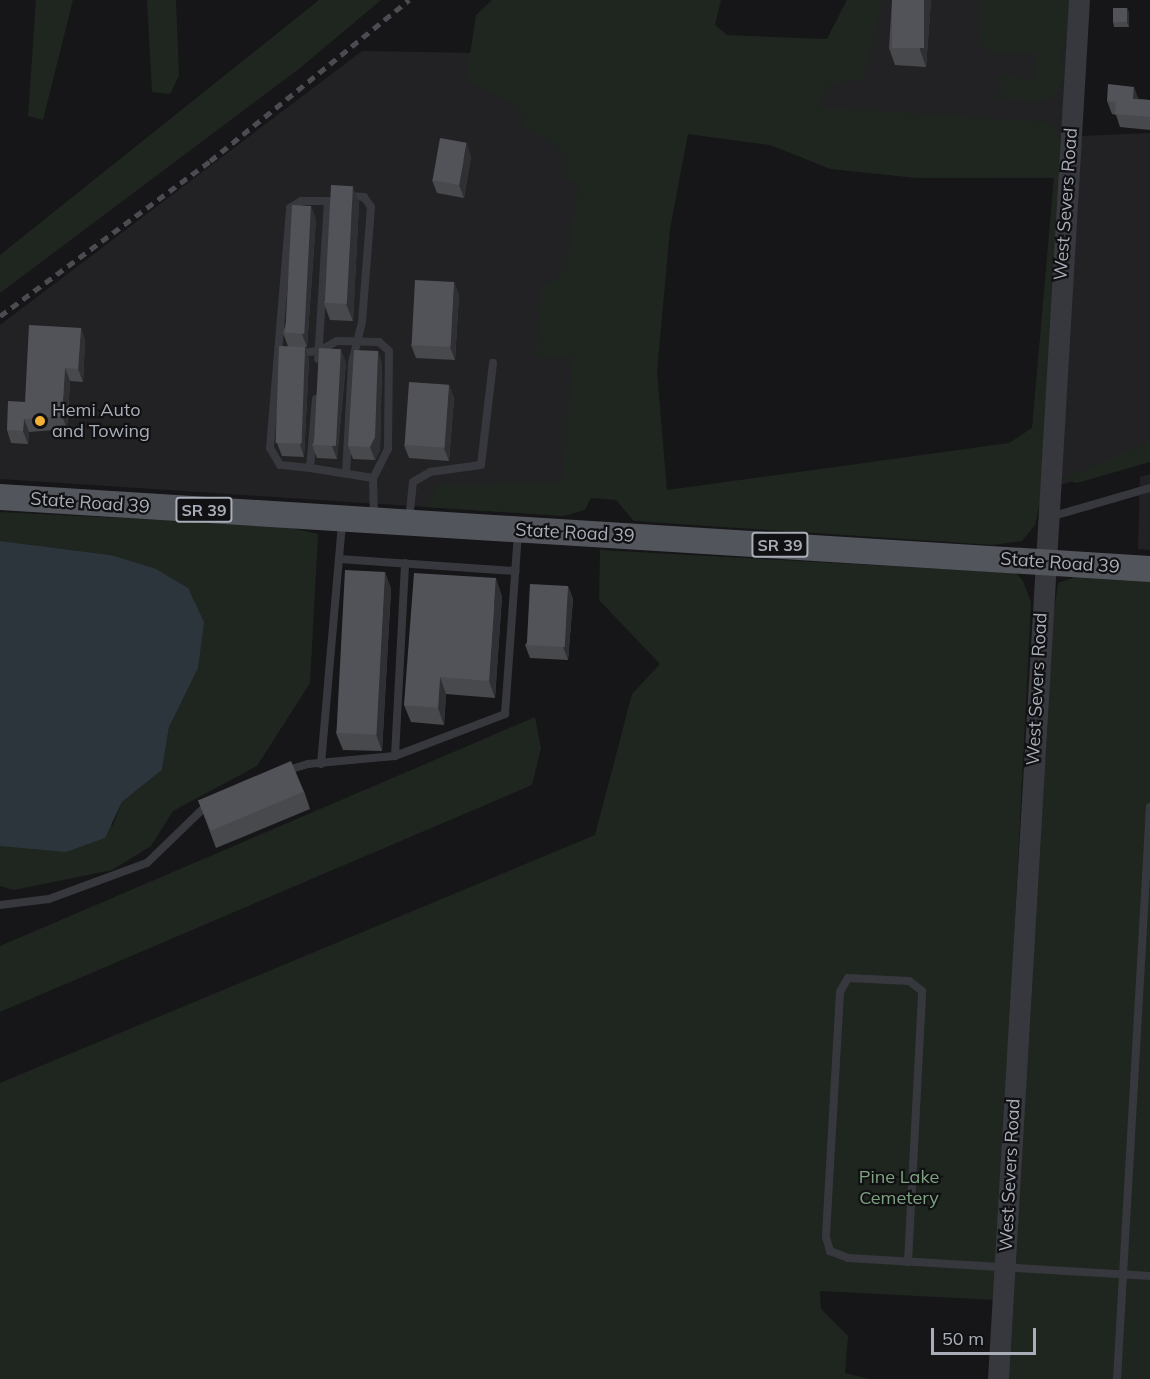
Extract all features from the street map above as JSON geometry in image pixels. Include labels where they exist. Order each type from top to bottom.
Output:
[{"type":"main road","name":"State Road 39","points":[[0,497],[1150,569]]},
{"type":"street","name":"West Severs Road","points":[[998,1379],[1043,562],[1079,0]]},
{"type":"lane","points":[[346,474],[355,342],[362,322],[370,207],[364,197],[336,195],[328,201],[301,201],[290,208],[272,459],[310,468],[346,474],[373,478]]},
{"type":"lane","points":[[317,374],[328,201]]},
{"type":"lane","points":[[278,352],[319,351],[336,341],[379,342],[389,351],[393,366],[388,449],[373,478],[374,521]]},
{"type":"lane","points":[[409,523],[412,482],[430,472],[481,465],[493,363]]},
{"type":"lane","points":[[310,468],[316,386]]},
{"type":"lane","points":[[1047,518],[1150,488]]},
{"type":"lane","points":[[321,764],[342,519]]},
{"type":"lane","points":[[276,774],[321,764],[395,756],[505,714],[518,530]]},
{"type":"lane","points":[[339,559],[516,571]]},
{"type":"lane","points":[[395,756],[405,563]]},
{"type":"lane","points":[[0,905],[49,899],[147,863],[222,792]]},
{"type":"lane","points":[[1117,1379],[1150,807]]},
{"type":"lane","points":[[908,1262],[922,991],[909,981],[848,978],[840,992],[827,1246],[848,1258],[908,1262],[1150,1276]]},
{"type":"lane","points":[[1139,1010],[1150,1009]]},
{"type":"shaded area","points":[[847,0],[1069,0],[1060,178],[918,178],[831,169],[803,158],[827,39]]},
{"type":"shaded area","points":[[362,51],[605,55],[564,516],[0,479],[0,325]]},
{"type":"shaded area","points":[[1150,133],[1150,455],[1061,485],[1080,136]]},
{"type":"shaded area","points":[[1150,474],[1150,550],[1138,549],[1140,477]]},
{"type":"shaded area","points":[[0,541],[111,555],[156,569],[188,588],[204,622],[198,668],[169,727],[162,770],[122,802],[105,838],[66,852],[0,846]]},
{"type":"green space","points":[[36,0],[73,0],[43,120],[28,116]]},
{"type":"green space","points":[[147,0],[176,0],[179,76],[170,94],[152,92]]},
{"type":"green space","points":[[319,0],[381,0],[300,68],[0,293],[0,255]]},
{"type":"green space","points":[[492,0],[721,0],[715,25],[727,35],[827,39],[847,0],[882,0],[863,80],[828,85],[820,107],[1045,122],[1056,128],[1062,145],[1040,502],[1035,525],[1022,541],[993,545],[634,521],[616,500],[591,498],[585,510],[564,516],[425,507],[438,485],[562,483],[573,358],[536,355],[542,286],[565,272],[579,183],[566,177],[568,155],[525,126],[517,104],[466,80],[476,15]],"holes":[[[688,134],[770,145],[831,169],[918,178],[1054,177],[1032,428],[1009,443],[667,490],[657,372],[670,229]]]},
{"type":"green space","points":[[981,0],[1070,0],[1068,41],[1061,52],[1065,79],[1050,101],[971,97],[999,97],[1002,76],[1033,79],[1036,54],[988,52],[980,39]]},
{"type":"green space","points":[[1150,441],[1150,462],[1077,483],[1062,479]]},
{"type":"green space","points":[[0,512],[283,526],[318,534],[310,683],[257,766],[173,811],[151,846],[112,870],[14,890],[0,886],[0,846],[113,825],[122,802],[162,770],[169,727],[182,698],[111,555],[0,541]]},
{"type":"green space","name":"Pine Lake Cemetery","points":[[600,550],[1016,573],[1023,581],[1031,602],[996,1300],[820,1291],[821,1309],[848,1336],[845,1373],[869,1379],[0,1379],[0,1083],[595,835],[632,694],[660,664],[599,600]]},
{"type":"green space","points":[[1079,576],[1150,581],[1150,1379],[1008,1379],[1052,625],[1058,583]]},
{"type":"green space","points":[[535,717],[541,748],[532,785],[0,1012],[0,946]]},
{"type":"building","points":[[892,0],[924,0],[924,48],[892,48]]},
{"type":"building","points":[[1113,8],[1127,8],[1127,22],[1113,22]]},
{"type":"building","points":[[1108,84],[1134,87],[1133,99],[1150,100],[1150,117],[1115,114],[1116,102],[1107,101]]},
{"type":"building","points":[[440,138],[467,143],[459,185],[433,180]]},
{"type":"building","points":[[331,185],[353,186],[347,304],[325,303]]},
{"type":"building","points":[[292,205],[311,206],[304,334],[285,333]]},
{"type":"building","points":[[415,280],[454,282],[451,347],[412,345]]},
{"type":"building","points":[[29,325],[81,328],[78,369],[65,368],[62,416],[24,419],[23,431],[7,430],[8,401],[25,402]]},
{"type":"building","points":[[279,346],[305,347],[302,444],[276,443]]},
{"type":"building","points":[[319,348],[341,349],[336,446],[314,445]]},
{"type":"building","points":[[354,350],[378,351],[375,437],[370,447],[348,446]]},
{"type":"building","points":[[409,382],[449,385],[445,448],[405,445]]},
{"type":"building","points":[[345,570],[385,572],[376,735],[336,733]]},
{"type":"building","points":[[414,573],[496,578],[489,681],[440,677],[438,708],[404,705]]},
{"type":"building","points":[[530,584],[568,586],[565,647],[527,645]]},
{"type":"building","points":[[291,761],[304,791],[211,831],[198,800]]},
{"type":"railway","points":[[0,316],[210,161],[409,0]]},
{"type":"place","name":"Hemi Auto and Towing","points":[[40,421]]}]
